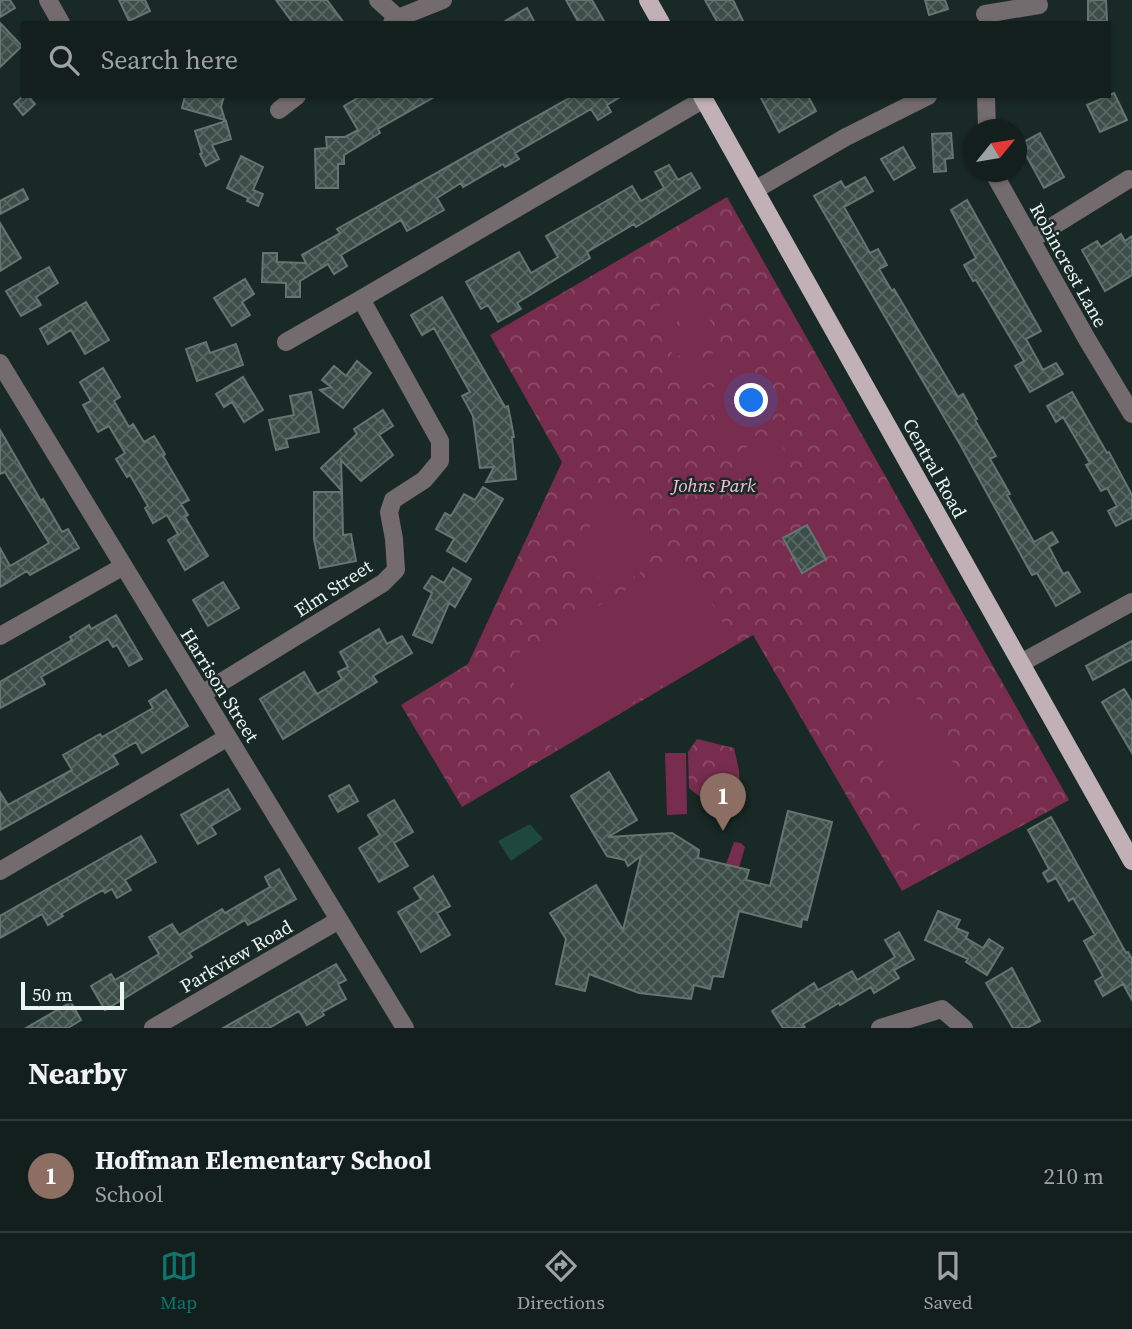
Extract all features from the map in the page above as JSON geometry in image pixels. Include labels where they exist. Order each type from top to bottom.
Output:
[{"type":"main road","points":[[648,0],[660,21]]},
{"type":"main road","name":"Central Road","points":[[703,98],[1132,860]]},
{"type":"street","points":[[48,0],[60,21]]},
{"type":"street","points":[[378,0],[395,20],[443,0]]},
{"type":"street","points":[[984,12],[1039,5]]},
{"type":"street","points":[[279,110],[294,98]]},
{"type":"street","points":[[286,342],[703,98]]},
{"type":"street","points":[[755,190],[846,137],[924,98]]},
{"type":"street","points":[[986,98],[987,119]]},
{"type":"street","points":[[1032,239],[1129,179]]},
{"type":"street","name":"Robincrest Lane","points":[[999,182],[1088,341],[1132,413]]},
{"type":"street","name":"Elm Street","points":[[202,694],[383,583],[396,569],[389,512],[393,500],[424,480],[440,461],[440,441],[361,299]]},
{"type":"street","name":"Harrison Street","points":[[0,363],[6,387],[202,694],[405,1028]]},
{"type":"street","points":[[0,636],[122,567]]},
{"type":"street","points":[[1021,663],[1132,602]]},
{"type":"street","points":[[0,871],[228,737]]},
{"type":"street","name":"Parkview Road","points":[[153,1028],[340,920]]},
{"type":"street","points":[[880,1028],[942,1009],[964,1028]]},
{"type":"green space","name":"Johns Park","points":[[727,197],[1069,800],[902,891],[753,635],[462,807],[401,705],[468,664],[562,462],[490,335]]},
{"type":"green space","points":[[691,288],[702,308],[660,332],[648,312]]},
{"type":"green space","points":[[706,314],[717,334],[675,358],[663,338]]},
{"type":"green space","points":[[724,347],[736,367],[693,391],[682,371]]},
{"type":"green space","points":[[739,373],[750,393],[708,417],[696,397]]},
{"type":"green space","points":[[754,399],[765,419],[722,443],[711,423]]},
{"type":"green space","points":[[774,432],[790,460],[744,485],[729,457]]},
{"type":"green space","points":[[601,498],[607,498],[611,509],[639,520],[650,531],[652,545],[649,560],[642,570],[632,577],[607,580],[583,567],[575,555],[597,513],[596,505]]},
{"type":"green space","points":[[683,556],[735,642],[553,749],[502,663]]},
{"type":"green space","points":[[915,696],[975,800],[923,830],[863,726]]},
{"type":"green space","points":[[697,739],[734,748],[738,783],[722,802],[700,797],[689,788],[688,752]]},
{"type":"green space","points":[[665,753],[686,753],[687,814],[667,815]]},
{"type":"green space","points":[[734,842],[745,847],[739,868],[726,864]]},
{"type":"shaded area","points":[[530,824],[543,839],[511,861],[498,841]]},
{"type":"building","points":[[0,0],[10,0],[15,8],[0,17]]},
{"type":"building","points":[[119,0],[145,0],[150,11],[129,21]]},
{"type":"building","points":[[276,0],[327,0],[343,21],[292,21]]},
{"type":"building","points":[[566,0],[592,0],[604,21],[578,21]]},
{"type":"building","points":[[705,0],[733,0],[743,21],[717,21]]},
{"type":"building","points":[[925,0],[945,0],[948,9],[929,15]]},
{"type":"building","points":[[1088,0],[1106,0],[1107,21],[1088,21]]},
{"type":"building","points":[[527,8],[534,21],[505,21]]},
{"type":"building","points":[[0,23],[21,47],[0,67]]},
{"type":"building","points":[[1114,93],[1127,120],[1100,132],[1087,105],[1103,98],[1111,98]]},
{"type":"building","points":[[21,98],[30,98],[35,104],[23,115],[14,104]]},
{"type":"building","points":[[184,98],[223,98],[221,107],[225,120],[182,108]]},
{"type":"building","points":[[358,98],[432,98],[378,129],[380,133],[344,155],[344,164],[338,164],[338,188],[316,188],[315,149],[327,148],[326,137],[345,137],[358,130],[344,106]]},
{"type":"building","points":[[569,98],[619,98],[607,105],[611,112],[598,120],[591,109],[515,153],[519,159],[505,167],[503,164],[463,187],[461,183],[437,198],[444,210],[407,231],[401,220],[341,255],[347,266],[334,274],[328,264],[300,281],[300,297],[286,297],[286,283],[262,282],[263,253],[277,253],[277,262],[306,263],[302,255],[340,233],[337,229]]},
{"type":"building","points":[[761,98],[809,98],[816,111],[779,132]]},
{"type":"building","points":[[226,121],[231,139],[212,145],[219,159],[206,166],[200,154],[202,153],[195,131]]},
{"type":"building","points":[[951,133],[953,158],[945,159],[946,171],[934,172],[932,134]]},
{"type":"building","points":[[1040,133],[1064,177],[1044,188],[1027,157],[1027,140]]},
{"type":"building","points":[[903,147],[915,168],[894,180],[881,159]]},
{"type":"building","points":[[241,156],[263,167],[253,190],[263,194],[258,206],[227,188]]},
{"type":"building","points":[[669,165],[678,180],[691,173],[700,188],[636,227],[634,224],[587,252],[590,258],[517,303],[521,309],[498,322],[488,305],[481,309],[466,282],[519,252],[531,273],[558,257],[546,236],[632,186],[641,201],[664,188],[655,172]]},
{"type":"building","points":[[865,177],[873,191],[844,207],[870,253],[878,249],[887,265],[879,269],[892,291],[894,289],[958,397],[963,394],[996,456],[990,459],[1010,494],[1007,495],[1034,542],[1052,532],[1058,542],[1049,547],[1063,574],[1068,572],[1080,592],[1056,606],[1037,573],[1032,575],[961,446],[814,196],[841,181],[845,188]]},
{"type":"building","points":[[23,189],[28,199],[0,214],[0,201]]},
{"type":"building","points":[[967,200],[1041,331],[1026,339],[1043,370],[1056,363],[1063,374],[1030,392],[1015,366],[1024,361],[976,280],[973,281],[964,265],[976,258],[951,210]]},
{"type":"building","points":[[0,223],[21,258],[0,271]]},
{"type":"building","points":[[1121,234],[1125,241],[1132,236],[1132,275],[1105,291],[1082,250],[1097,241],[1101,247]]},
{"type":"building","points":[[49,267],[58,283],[36,297],[41,305],[21,316],[6,291]]},
{"type":"building","points":[[245,279],[254,294],[242,302],[250,315],[232,326],[214,298]]},
{"type":"building","points":[[442,297],[505,407],[508,406],[514,437],[516,479],[486,482],[494,467],[480,468],[473,416],[462,396],[470,392],[434,328],[422,335],[411,315]]},
{"type":"building","points":[[86,302],[109,340],[85,354],[71,330],[48,344],[40,329]]},
{"type":"building","points":[[206,342],[210,353],[236,344],[243,365],[197,381],[186,349]]},
{"type":"building","points":[[357,361],[371,373],[343,408],[320,390],[331,387],[322,380],[334,366],[346,376]]},
{"type":"building","points":[[103,368],[120,397],[114,401],[129,427],[133,424],[144,442],[154,436],[189,500],[181,504],[188,515],[185,517],[208,556],[185,570],[168,540],[178,534],[167,515],[153,523],[145,508],[148,506],[130,475],[127,477],[116,459],[125,453],[109,426],[98,432],[83,405],[91,401],[80,382]]},
{"type":"building","points":[[243,377],[263,410],[244,422],[232,402],[224,407],[216,394]]},
{"type":"building","points":[[311,392],[319,432],[286,439],[288,447],[276,450],[269,420],[294,415],[290,396]]},
{"type":"building","points":[[1072,392],[1132,495],[1132,518],[1116,526],[1108,511],[1117,506],[1107,488],[1101,491],[1086,465],[1090,463],[1063,417],[1056,422],[1047,406]]},
{"type":"building","points":[[383,410],[393,426],[379,435],[393,455],[361,481],[341,460],[342,491],[321,468],[357,434],[354,429]]},
{"type":"building","points":[[0,430],[41,501],[43,499],[62,532],[68,529],[79,548],[30,575],[27,571],[0,587],[0,548],[10,566],[49,543],[5,472],[0,474]]},
{"type":"building","points":[[483,487],[503,499],[466,562],[447,551],[454,539],[436,529],[445,513],[451,516],[464,494],[475,500]]},
{"type":"building","points":[[314,492],[342,492],[343,535],[351,534],[356,561],[320,568],[314,539]]},
{"type":"building","points":[[807,525],[826,559],[802,573],[783,538]]},
{"type":"building","points":[[453,568],[471,579],[455,607],[449,603],[432,643],[413,635],[432,593],[424,588],[432,576],[444,583]]},
{"type":"building","points":[[223,582],[239,608],[208,626],[193,600]]},
{"type":"building","points":[[116,615],[142,659],[129,666],[117,645],[113,647],[108,639],[41,677],[45,684],[0,708],[0,682],[72,640],[70,637],[89,625],[91,629]]},
{"type":"building","points":[[379,629],[387,644],[402,636],[412,653],[373,676],[377,682],[283,739],[260,699],[304,672],[317,694],[342,679],[338,672],[348,667],[340,652]]},
{"type":"building","points":[[1132,641],[1132,659],[1093,680],[1086,666]]},
{"type":"building","points":[[1124,689],[1132,702],[1132,753],[1102,702]]},
{"type":"building","points":[[166,690],[188,726],[142,753],[136,742],[113,755],[118,764],[0,830],[0,792],[8,805],[72,770],[63,755],[153,708],[149,701]]},
{"type":"building","points":[[609,772],[637,820],[608,837],[672,833],[699,850],[698,858],[749,870],[746,880],[770,886],[788,811],[832,822],[807,920],[802,919],[801,927],[739,911],[723,977],[713,976],[710,989],[694,985],[691,999],[639,993],[589,974],[585,991],[556,984],[566,939],[550,913],[596,885],[623,930],[641,856],[628,866],[625,860],[607,856],[571,796]]},
{"type":"building","points":[[349,785],[358,801],[338,812],[329,796]]},
{"type":"building","points":[[228,789],[240,809],[211,826],[216,834],[198,844],[181,815]]},
{"type":"building","points":[[394,800],[413,832],[394,843],[408,866],[379,882],[359,848],[380,835],[368,815]]},
{"type":"building","points":[[1051,817],[1126,953],[1128,952],[1132,959],[1132,1000],[1123,984],[1103,996],[1095,981],[1103,976],[1084,941],[1095,935],[1073,898],[1069,901],[1056,878],[1048,882],[1043,873],[1049,869],[1028,830]]},
{"type":"building","points":[[141,836],[156,862],[125,880],[131,890],[117,898],[112,889],[105,893],[103,890],[61,914],[63,916],[48,925],[42,914],[0,938],[0,916]]},
{"type":"building","points":[[279,869],[296,899],[248,925],[245,920],[189,953],[192,957],[105,1010],[91,986],[111,974],[115,980],[159,954],[149,937],[172,924],[179,935],[222,909],[225,913],[270,887],[265,877]]},
{"type":"building","points":[[433,876],[450,906],[437,913],[450,935],[421,952],[398,912],[421,899],[414,888]]},
{"type":"building","points":[[938,911],[960,920],[956,928],[968,933],[966,938],[983,948],[989,939],[1003,948],[987,975],[966,962],[968,959],[925,940]]},
{"type":"building","points":[[899,932],[914,959],[894,970],[899,978],[874,993],[871,987],[840,1005],[839,1003],[803,1024],[805,1028],[783,1028],[772,1011],[814,983],[818,990],[852,971],[857,980],[895,957],[885,940]]},
{"type":"building","points":[[336,964],[346,980],[338,984],[346,999],[322,1012],[324,1015],[307,1025],[299,1011],[269,1028],[223,1028]]},
{"type":"building","points":[[1012,968],[1040,1021],[1027,1028],[1013,1028],[986,983]]},
{"type":"building","points":[[71,1002],[81,1020],[68,1028],[26,1028]]},
{"type":"place","name":"Hoffman Elementary School","points":[[723,831]]}]
